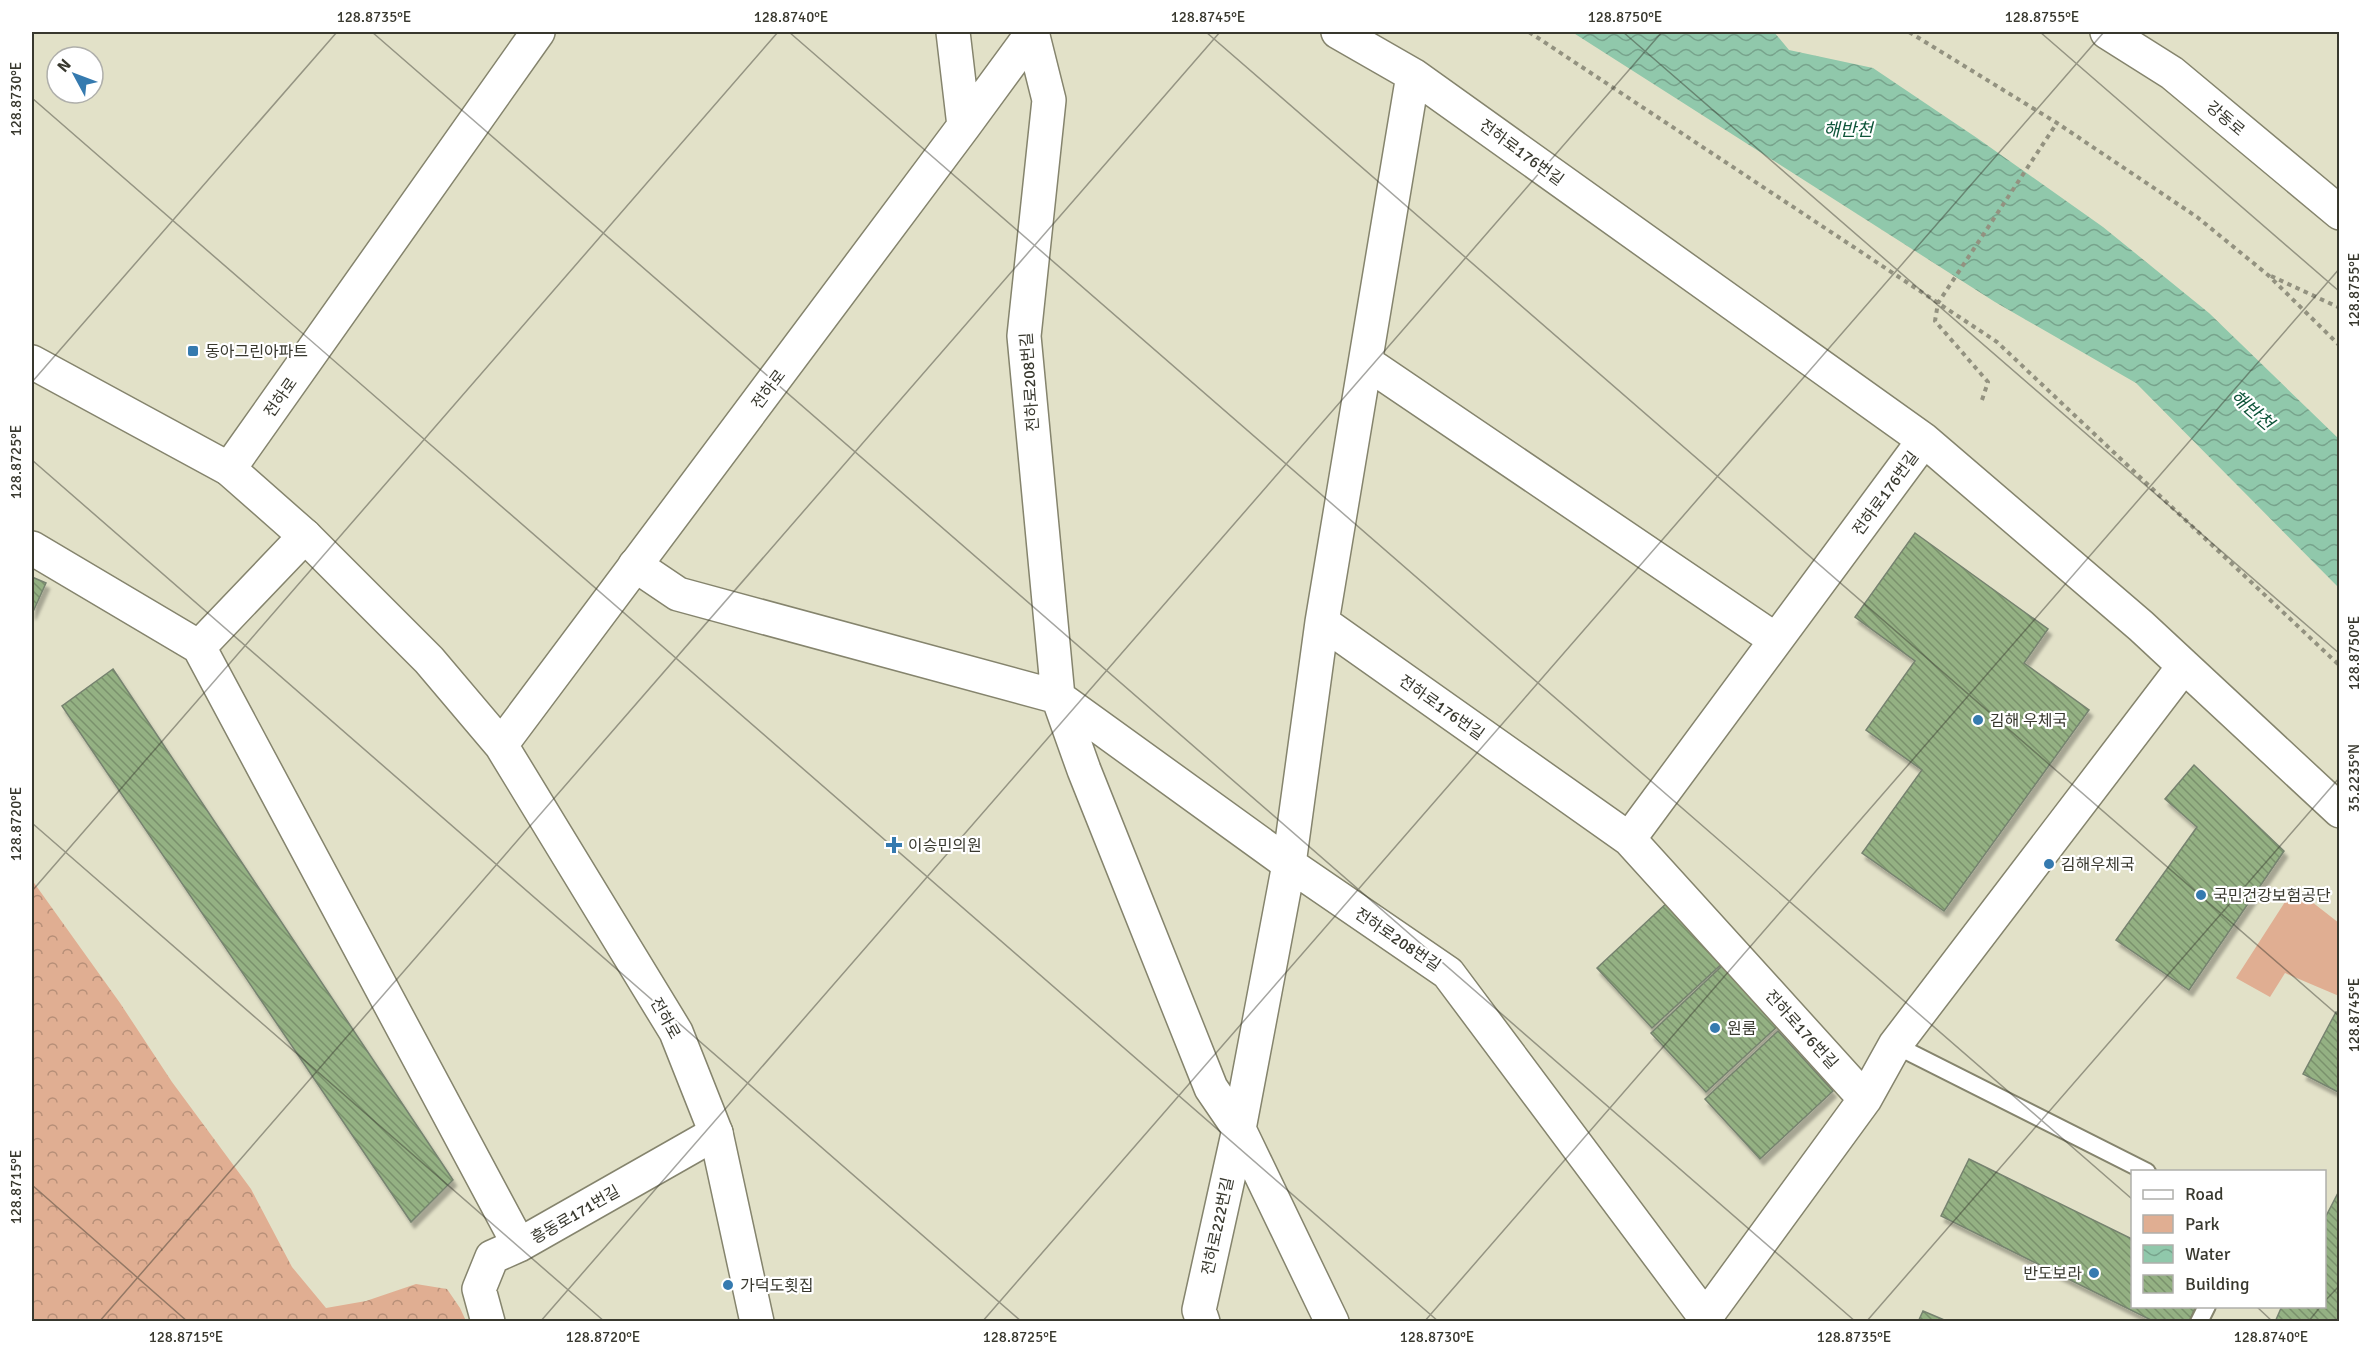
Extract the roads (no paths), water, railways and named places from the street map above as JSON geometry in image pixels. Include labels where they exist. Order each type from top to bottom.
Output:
[{"type":"street","name":"전하로","points":[[229,469],[538,32]]},
{"type":"street","points":[[953,32],[964,126]]},
{"type":"street","name":"전하로","points":[[501,745],[1032,32]]},
{"type":"street","name":"전하로208번길","points":[[1032,32],[1049,100],[1024,336],[1058,698],[1084,770],[1211,1088],[1239,1129],[1332,1322]]},
{"type":"street","name":"전하로176번길","points":[[1338,32],[1413,75],[1924,440],[2141,626],[2340,811]]},
{"type":"street","name":"강동로","points":[[2107,32],[2172,73],[2340,213]]},
{"type":"street","points":[[1289,864],[1322,622],[1367,363],[1413,75]]},
{"type":"street","name":"전하로","points":[[32,362],[229,469],[305,536],[429,660],[501,745],[676,1032],[716,1133],[757,1322]]},
{"type":"street","points":[[1367,363],[1776,640]]},
{"type":"street","name":"전하로176번길","points":[[1629,838],[1924,440]]},
{"type":"street","points":[[199,647],[305,536]]},
{"type":"street","points":[[32,548],[199,647],[519,1245]]},
{"type":"street","points":[[635,565],[678,594],[1058,698]]},
{"type":"street","name":"전하로176번길","points":[[1322,622],[1629,838],[1865,1099]]},
{"type":"street","points":[[1865,1099],[1895,1045],[2184,666]]},
{"type":"street","name":"전하로208번길","points":[[1058,698],[1289,864],[1448,973],[1703,1319],[1865,1099]]},
{"type":"street","name":"전하로222번길","points":[[1203,1322],[1199,1310],[1239,1129],[1289,864]]},
{"type":"street","name":"흥동로171번길","points":[[488,1322],[479,1289],[492,1257],[519,1245],[716,1133]]},
{"type":"lane","points":[[1895,1045],[2143,1170]]},
{"type":"lane","points":[[2199,1322],[2206,1308]]},
{"type":"water","name":"해반천","points":[[1572,32],[1774,32],[1789,50],[1873,68],[2103,227],[2209,313],[2339,439],[2339,588],[2136,383],[1995,302]]},
{"type":"place","name":"동아그린아파트","points":[[193,351]]},
{"type":"place","name":"김해 우체국","points":[[1978,720]]},
{"type":"place","name":"이승민의원","points":[[894,845]]},
{"type":"place","name":"김해우체국","points":[[2049,864]]},
{"type":"place","name":"국민건강보험공단","points":[[2201,895]]},
{"type":"place","name":"원룸","points":[[1715,1028]]},
{"type":"place","name":"반도보라","points":[[2094,1273]]},
{"type":"place","name":"가덕도횟집","points":[[728,1285]]}]
